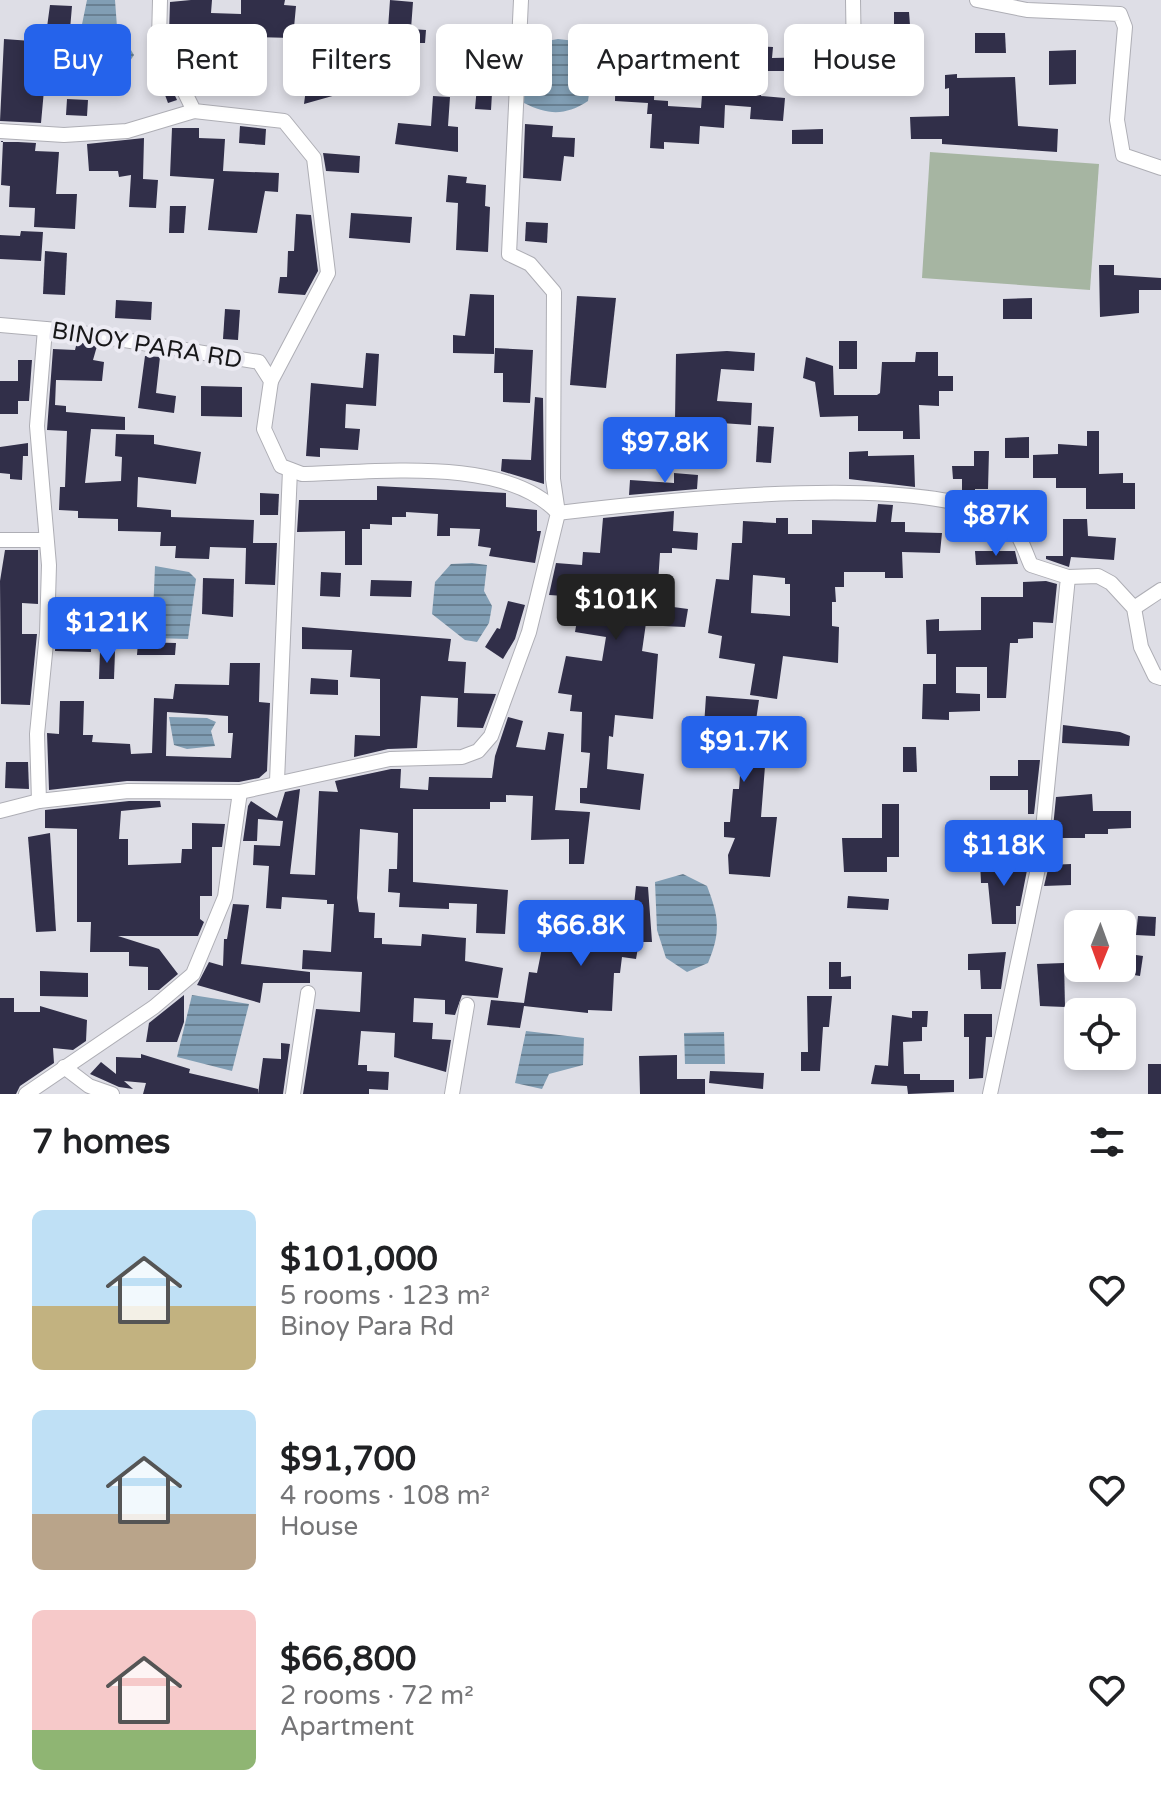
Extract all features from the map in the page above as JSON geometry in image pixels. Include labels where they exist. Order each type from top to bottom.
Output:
[{"type":"street","points":[[160,0],[159,40],[194,111]]},
{"type":"street","points":[[0,811],[39,801],[128,791],[240,792],[277,781],[390,759],[462,757],[478,751],[491,736],[529,632],[558,513],[553,479],[554,292],[530,264],[509,254],[521,0]]},
{"type":"street","points":[[853,0],[853,24]]},
{"type":"street","points":[[977,0],[1027,10],[1120,14],[1125,27],[1117,120],[1123,155],[1161,168]]},
{"type":"street","points":[[0,131],[64,135],[127,131],[194,111],[284,121],[314,158],[328,273],[271,381]]},
{"type":"street","name":"BINOY PARA RD","points":[[0,325],[45,329],[259,362],[271,381],[264,429],[281,466],[290,470]]},
{"type":"street","points":[[39,801],[37,734],[47,620],[46,540],[37,426],[45,329]]},
{"type":"street","points":[[277,781],[290,470],[302,474],[456,472],[527,489],[544,498],[558,513]]},
{"type":"street","points":[[558,513],[682,499],[891,493],[933,497],[993,516],[1014,530],[1031,565],[1068,577],[1098,576],[1111,583],[1134,608],[1141,647],[1155,676],[1161,678]]},
{"type":"street","points":[[0,540],[46,540]]},
{"type":"street","points":[[990,1094],[1040,859],[1068,577]]},
{"type":"street","points":[[1134,608],[1161,590]]},
{"type":"street","points":[[26,1094],[154,1007],[193,974],[225,897],[240,792]]},
{"type":"street","points":[[293,1094],[308,993]]},
{"type":"street","points":[[452,1094],[467,1005]]},
{"type":"street","points":[[64,1067],[89,1086],[112,1094]]},
{"type":"green space","points":[[930,152],[1099,164],[1090,290],[922,278]]},
{"type":"water","points":[[87,0],[115,0],[117,24],[82,24]]},
{"type":"water","points":[[552,40],[568,40],[568,96],[589,96],[588,101],[572,109],[556,112],[524,103],[524,96],[552,96]]},
{"type":"water","points":[[451,564],[487,565],[484,591],[492,606],[489,623],[477,642],[465,640],[432,614],[435,582]]},
{"type":"water","points":[[155,566],[189,572],[196,579],[188,639],[152,638]]},
{"type":"water","points":[[169,717],[207,718],[216,722],[211,731],[215,746],[187,749],[174,745]]},
{"type":"water","points":[[683,874],[707,886],[717,924],[708,963],[687,972],[666,958],[657,930],[655,882]]},
{"type":"water","points":[[192,995],[249,1004],[232,1071],[177,1057]]},
{"type":"water","points":[[526,1031],[584,1038],[583,1065],[549,1074],[542,1089],[515,1083]]},
{"type":"water","points":[[724,1032],[725,1064],[685,1064],[684,1033]]},
{"type":"building","points":[[212,0],[211,13],[241,14],[241,0],[285,0],[284,5],[296,6],[294,24],[283,24],[283,38],[267,37],[267,24],[169,24],[170,2]]},
{"type":"building","points":[[390,0],[413,2],[411,24],[388,24]]},
{"type":"building","points":[[50,5],[72,6],[70,24],[47,24]]},
{"type":"building","points":[[894,12],[909,12],[910,24],[894,24]]},
{"type":"building","points":[[420,30],[426,30],[425,43],[420,43]]},
{"type":"building","points":[[975,33],[1005,33],[1006,53],[975,53]]},
{"type":"building","points":[[4,39],[24,40],[24,96],[43,96],[41,123],[0,121]]},
{"type":"building","points":[[768,47],[773,47],[772,58],[784,58],[784,71],[768,71]]},
{"type":"building","points":[[1076,50],[1076,84],[1049,85],[1049,51]]},
{"type":"building","points":[[957,74],[957,78],[1015,77],[1018,126],[1058,129],[1057,152],[942,144],[942,139],[911,139],[910,117],[949,116],[949,88],[945,89],[945,75]]},
{"type":"building","points":[[165,96],[175,96],[177,100],[168,103]]},
{"type":"building","points":[[305,96],[332,96],[304,104]]},
{"type":"building","points":[[433,96],[450,97],[448,126],[458,127],[458,152],[395,144],[398,123],[431,126]]},
{"type":"building","points":[[476,96],[492,96],[491,110],[475,109]]},
{"type":"building","points":[[615,96],[654,96],[654,100],[668,101],[668,106],[701,108],[702,96],[785,98],[783,121],[750,119],[751,107],[725,105],[724,128],[700,126],[699,144],[664,142],[664,149],[650,148],[652,114],[647,114],[648,103],[615,101]]},
{"type":"building","points":[[67,99],[88,100],[87,116],[66,115]]},
{"type":"building","points":[[525,124],[553,126],[552,137],[575,138],[574,157],[564,156],[561,181],[523,178]]},
{"type":"building","points":[[240,126],[266,129],[265,145],[239,143]]},
{"type":"building","points":[[172,128],[199,128],[199,138],[225,139],[223,171],[279,173],[278,192],[265,191],[257,233],[208,230],[214,179],[170,176]]},
{"type":"building","points":[[823,129],[823,144],[792,144],[792,130]]},
{"type":"building","points":[[144,138],[143,179],[158,180],[156,208],[129,207],[131,175],[119,177],[118,171],[89,171],[87,144]]},
{"type":"building","points":[[3,141],[36,143],[35,151],[59,152],[56,194],[77,194],[75,229],[34,227],[35,208],[9,207],[10,186],[1,185]]},
{"type":"building","points":[[323,153],[360,156],[359,173],[326,171]]},
{"type":"building","points":[[448,175],[467,177],[466,183],[486,185],[485,206],[490,207],[488,252],[456,250],[458,203],[446,202]]},
{"type":"building","points":[[170,206],[186,206],[184,233],[169,233]]},
{"type":"building","points":[[351,213],[412,217],[410,243],[349,238]]},
{"type":"building","points":[[296,214],[311,215],[318,271],[305,295],[278,293],[280,277],[287,277],[288,251],[294,251]]},
{"type":"building","points":[[526,222],[548,223],[547,243],[525,241]]},
{"type":"building","points":[[21,231],[43,232],[41,261],[0,259],[0,235],[20,236]]},
{"type":"building","points":[[45,251],[67,253],[65,295],[43,294]]},
{"type":"building","points":[[1099,265],[1114,265],[1114,275],[1161,278],[1161,290],[1139,290],[1139,313],[1100,317]]},
{"type":"building","points":[[470,294],[494,295],[494,354],[453,353],[453,335],[465,336]]},
{"type":"building","points":[[577,296],[616,298],[606,388],[570,385]]},
{"type":"building","points":[[1032,298],[1032,319],[1003,319],[1003,299]]},
{"type":"building","points":[[116,300],[152,302],[151,320],[115,318]]},
{"type":"building","points":[[225,309],[240,310],[238,340],[223,339]]},
{"type":"building","points":[[839,341],[857,341],[857,369],[839,369]]},
{"type":"building","points":[[77,342],[97,346],[93,360],[104,362],[102,381],[56,380],[55,405],[66,406],[66,412],[125,417],[125,430],[91,429],[85,483],[121,481],[122,457],[115,456],[116,434],[154,435],[154,444],[201,452],[196,484],[138,477],[137,507],[171,510],[171,517],[254,520],[253,543],[277,543],[275,585],[245,584],[246,548],[210,547],[209,559],[175,558],[176,546],[160,546],[161,532],[118,531],[118,519],[78,518],[78,511],[59,510],[60,487],[65,487],[67,431],[47,430],[53,349],[75,350]]},
{"type":"building","points":[[495,348],[533,350],[530,403],[503,402],[503,373],[494,373]]},
{"type":"building","points":[[916,352],[938,352],[938,376],[953,376],[953,391],[939,391],[939,406],[919,405],[920,439],[903,439],[903,431],[858,431],[858,416],[820,417],[815,382],[803,378],[806,357],[833,366],[834,395],[877,395],[880,393],[882,362],[915,362]]},
{"type":"building","points":[[366,353],[379,354],[376,406],[346,404],[345,428],[360,429],[358,450],[320,448],[320,457],[306,456],[311,383],[363,388]]},
{"type":"building","points":[[755,353],[754,371],[721,369],[717,401],[752,403],[751,425],[675,420],[676,354]]},
{"type":"building","points":[[145,356],[160,357],[156,393],[176,396],[174,413],[138,408]]},
{"type":"building","points":[[18,360],[32,360],[29,401],[18,401],[18,414],[0,414],[0,381],[18,381]]},
{"type":"building","points":[[201,386],[242,387],[242,417],[201,416]]},
{"type":"building","points":[[535,397],[543,398],[544,484],[501,471],[502,459],[531,460]]},
{"type":"building","points":[[653,420],[670,421],[668,456],[651,455]]},
{"type":"building","points":[[758,426],[774,427],[771,463],[756,462]]},
{"type":"building","points":[[1087,431],[1099,431],[1099,474],[1123,473],[1123,483],[1135,483],[1135,509],[1086,509],[1086,488],[1056,488],[1056,478],[1033,478],[1033,455],[1058,454],[1058,444],[1087,446]]},
{"type":"building","points":[[1029,437],[1029,458],[1005,458],[1005,438]]},
{"type":"building","points":[[28,443],[28,456],[23,456],[22,480],[10,479],[10,474],[0,473],[0,447]]},
{"type":"building","points":[[868,451],[868,456],[914,455],[915,487],[849,479],[849,452]]},
{"type":"building","points":[[974,451],[989,451],[988,489],[975,489],[975,495],[962,495],[962,479],[953,479],[952,466],[974,466]]},
{"type":"building","points":[[674,473],[698,475],[697,489],[629,495],[630,480],[674,483]]},
{"type":"building","points":[[377,486],[506,493],[506,507],[537,510],[537,531],[541,531],[535,563],[489,556],[491,548],[478,546],[480,529],[450,528],[450,536],[437,536],[438,514],[406,512],[406,517],[392,517],[392,525],[370,524],[370,529],[362,529],[362,565],[345,565],[345,531],[297,532],[299,500],[377,500]]},
{"type":"building","points":[[260,493],[279,494],[278,515],[260,515]]},
{"type":"building","points":[[878,504],[893,505],[891,522],[905,522],[905,532],[942,533],[940,553],[902,552],[903,578],[885,578],[885,572],[844,572],[844,587],[835,587],[836,602],[832,602],[832,626],[839,627],[838,663],[783,656],[777,699],[750,695],[755,664],[719,658],[722,636],[708,633],[716,579],[729,580],[732,543],[742,543],[743,521],[776,523],[776,518],[788,518],[788,534],[812,534],[812,520],[876,522]],"holes":[[[753,575],[785,578],[785,584],[790,584],[790,616],[751,613]]]},
{"type":"building","points":[[674,511],[673,531],[698,533],[697,550],[672,548],[672,553],[660,553],[657,598],[641,598],[639,622],[646,623],[642,651],[658,654],[653,719],[615,715],[613,737],[609,736],[607,769],[644,774],[640,810],[580,803],[580,788],[587,788],[590,753],[581,752],[582,712],[570,711],[572,695],[558,693],[566,656],[602,661],[606,637],[575,632],[581,597],[549,595],[556,563],[582,565],[583,552],[600,553],[603,518]]},
{"type":"building","points":[[1026,511],[1044,511],[1044,530],[1026,530]]},
{"type":"building","points":[[1063,519],[1087,519],[1088,536],[1116,538],[1114,560],[1071,557],[1069,567],[1046,559],[1046,556],[1063,556]]},
{"type":"building","points":[[5,550],[38,550],[38,604],[22,603],[22,634],[37,634],[30,705],[1,704],[0,581]]},
{"type":"building","points":[[975,551],[1015,551],[1018,564],[976,565]]},
{"type":"building","points":[[321,572],[341,573],[340,597],[320,596]]},
{"type":"building","points":[[203,578],[234,579],[233,617],[202,614]]},
{"type":"building","points":[[371,580],[412,581],[411,597],[370,596]]},
{"type":"building","points":[[1023,582],[1057,584],[1053,623],[1033,622],[1033,638],[1010,643],[1006,698],[987,698],[987,667],[956,667],[956,693],[980,694],[980,711],[949,712],[949,720],[922,719],[923,684],[936,684],[936,654],[927,654],[926,620],[939,619],[939,631],[981,630],[981,597],[1023,597]]},
{"type":"building","points":[[508,601],[525,605],[515,639],[503,659],[485,647],[497,628],[500,629]]},
{"type":"building","points":[[666,606],[688,609],[685,627],[663,626]]},
{"type":"building","points":[[57,621],[92,623],[91,652],[55,651]]},
{"type":"building","points":[[302,627],[451,639],[448,661],[466,662],[464,693],[496,694],[483,728],[457,727],[458,698],[421,696],[417,748],[388,749],[354,757],[355,735],[380,736],[380,679],[350,677],[352,650],[302,649]]},
{"type":"building","points":[[138,642],[176,643],[175,655],[137,655]]},
{"type":"building","points":[[100,651],[115,651],[114,679],[99,679]]},
{"type":"building","points":[[230,663],[260,663],[259,702],[270,703],[267,771],[259,778],[239,782],[127,781],[49,790],[47,733],[59,734],[60,701],[84,701],[83,735],[93,735],[92,742],[130,744],[131,754],[152,753],[154,698],[173,699],[175,684],[229,685]],"holes":[[[167,712],[228,716],[228,733],[233,733],[231,758],[166,756]]]},
{"type":"building","points":[[311,678],[338,680],[338,695],[310,694]]},
{"type":"building","points":[[706,696],[759,700],[755,727],[768,728],[761,817],[777,817],[770,877],[729,874],[728,855],[735,838],[724,837],[724,822],[730,822],[733,789],[739,789],[742,747],[736,747],[737,743],[703,741]]},
{"type":"building","points":[[508,717],[523,721],[516,747],[545,750],[548,732],[564,734],[555,810],[590,812],[584,864],[569,864],[569,839],[531,840],[533,796],[506,795],[506,802],[490,802],[490,809],[413,809],[413,882],[508,890],[505,934],[476,933],[477,904],[449,903],[449,909],[399,907],[400,893],[388,892],[389,869],[397,869],[398,833],[360,829],[357,898],[359,912],[375,913],[374,938],[382,938],[382,944],[421,946],[422,934],[466,938],[465,961],[503,968],[498,998],[462,995],[455,1015],[445,1014],[445,1000],[414,998],[413,1022],[433,1023],[432,1039],[451,1040],[446,1072],[394,1057],[395,1033],[361,1031],[358,1065],[367,1065],[367,1071],[389,1072],[388,1090],[369,1089],[369,1094],[303,1094],[316,1009],[360,1012],[362,972],[302,969],[303,950],[331,952],[334,904],[327,904],[327,900],[282,897],[281,909],[266,908],[269,866],[253,865],[254,845],[280,846],[283,821],[258,819],[257,841],[243,841],[248,806],[251,801],[277,818],[285,792],[300,789],[290,874],[315,875],[319,791],[338,792],[335,781],[391,769],[401,769],[400,788],[428,790],[429,777],[492,778],[495,756]]},
{"type":"building","points":[[1063,725],[1120,732],[1130,736],[1129,746],[1062,743]]},
{"type":"building","points":[[903,747],[916,747],[917,772],[903,772]]},
{"type":"building","points":[[1018,760],[1040,760],[1034,814],[1028,814],[1028,790],[990,790],[990,776],[1018,776]]},
{"type":"building","points":[[6,762],[28,762],[29,789],[5,788]]},
{"type":"building","points":[[1092,794],[1093,811],[1131,811],[1131,828],[1108,829],[1108,834],[1085,834],[1085,838],[1052,838],[1056,797]]},
{"type":"building","points":[[129,801],[160,801],[161,807],[121,811],[119,839],[128,839],[128,865],[181,863],[182,849],[192,849],[192,823],[225,824],[222,847],[212,847],[212,896],[200,896],[200,919],[204,922],[198,936],[118,936],[159,949],[178,974],[159,990],[148,990],[148,967],[129,966],[129,952],[90,952],[91,922],[77,922],[77,829],[45,828],[45,810]]},
{"type":"building","points":[[882,804],[899,804],[899,857],[887,857],[887,872],[844,872],[842,838],[882,838]]},
{"type":"building","points":[[50,833],[56,931],[36,932],[28,837]]},
{"type":"building","points":[[1029,860],[1020,906],[1016,906],[1016,924],[992,924],[988,883],[981,883],[980,861]]},
{"type":"building","points":[[1071,864],[1071,885],[1044,886],[1049,865]]},
{"type":"building","points":[[636,886],[648,887],[652,942],[639,942],[636,959],[622,957],[620,973],[614,973],[612,1011],[588,1010],[588,1013],[524,1006],[520,1028],[487,1025],[491,1000],[524,1003],[529,972],[537,973],[544,938],[576,944],[583,920],[620,927],[627,925],[628,904],[634,905]]},
{"type":"building","points":[[848,896],[889,899],[888,910],[847,908]]},
{"type":"building","points":[[233,904],[249,905],[241,964],[310,972],[310,983],[263,983],[260,1003],[197,985],[209,962],[223,966],[224,939],[227,939]]},
{"type":"building","points":[[1138,916],[1156,917],[1155,936],[1136,935]]},
{"type":"building","points":[[1006,952],[1001,989],[981,989],[980,970],[968,970],[968,954]]},
{"type":"building","points":[[1136,955],[1143,956],[1140,976],[1136,975]]},
{"type":"building","points":[[829,962],[841,962],[841,977],[851,976],[851,989],[829,989]]},
{"type":"building","points":[[1064,963],[1064,1007],[1040,1006],[1037,964]]},
{"type":"building","points":[[40,971],[88,973],[88,997],[40,996]]},
{"type":"building","points":[[184,995],[184,1022],[177,1042],[146,1042],[149,1023]]},
{"type":"building","points":[[807,996],[832,996],[829,1027],[823,1027],[820,1071],[801,1071],[801,1052],[808,1052]]},
{"type":"building","points":[[0,998],[14,998],[14,1012],[40,1012],[40,1006],[87,1020],[86,1041],[73,1050],[53,1048],[54,1063],[20,1086],[16,1094],[0,1094]]},
{"type":"building","points":[[912,1011],[928,1011],[927,1027],[922,1027],[922,1041],[903,1042],[904,1074],[920,1074],[920,1080],[954,1080],[954,1092],[908,1094],[907,1086],[871,1084],[875,1065],[888,1066],[892,1015],[912,1018]]},
{"type":"building","points":[[964,1014],[992,1014],[992,1037],[986,1037],[983,1078],[969,1079],[969,1037],[964,1037]]},
{"type":"building","points":[[281,1043],[290,1044],[283,1094],[258,1094],[263,1058],[281,1059]]},
{"type":"building","points":[[141,1054],[190,1069],[189,1073],[258,1089],[258,1094],[143,1094],[146,1083],[124,1081],[133,1089],[119,1087],[90,1074],[101,1062],[116,1074],[116,1057],[141,1058]]},
{"type":"building","points":[[677,1055],[677,1079],[705,1079],[705,1094],[640,1094],[639,1056]]},
{"type":"building","points":[[1148,1064],[1161,1064],[1161,1094],[1148,1094]]},
{"type":"building","points":[[710,1071],[764,1073],[763,1089],[709,1083]]}]
